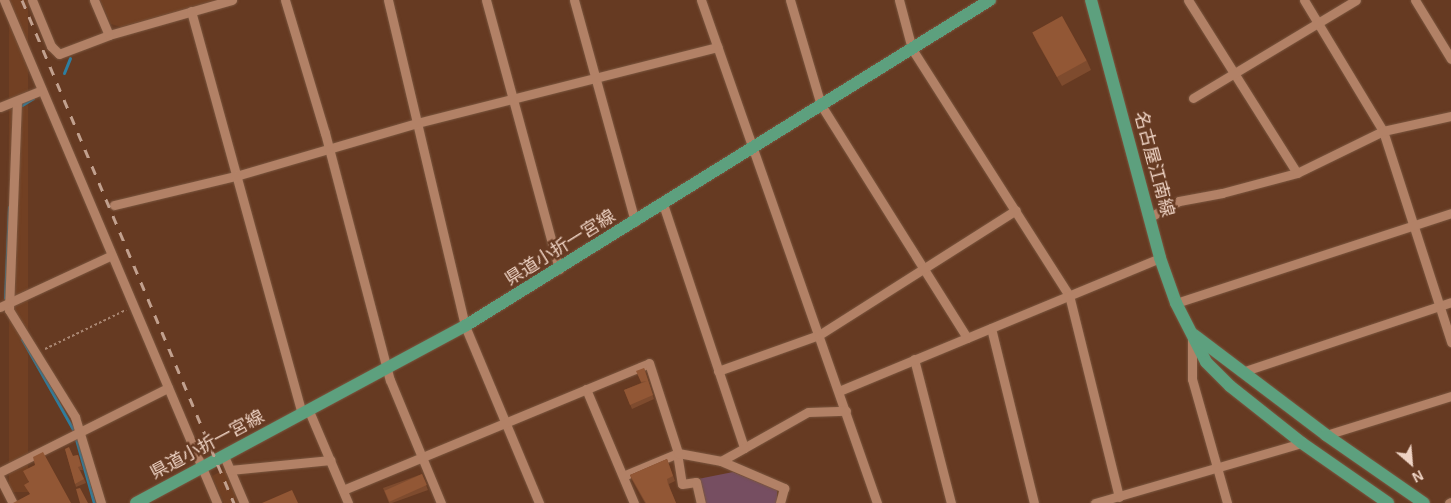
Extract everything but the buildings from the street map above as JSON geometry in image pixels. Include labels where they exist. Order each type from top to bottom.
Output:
[{"type":"main road","name":"名古屋江南線","points":[[1092,0],[1160,258],[1176,303],[1206,362],[1230,386],[1302,443],[1388,503]]},
{"type":"main road","name":"県道小折一宮線","points":[[136,503],[465,326],[635,222],[984,2]]},
{"type":"main road","name":"名古屋江南線","points":[[1192,334],[1326,435],[1424,503]]},
{"type":"street","points":[[32,0],[51,46],[59,54],[109,35],[232,0]]},
{"type":"street","points":[[94,0],[109,35]]},
{"type":"street","points":[[286,0],[329,149],[387,369],[441,503]]},
{"type":"street","points":[[388,0],[465,326],[539,503]]},
{"type":"street","points":[[486,0],[511,100],[559,268]]},
{"type":"street","points":[[574,0],[635,222]]},
{"type":"street","points":[[701,0],[877,503]]},
{"type":"street","points":[[790,0],[821,105],[968,338]]},
{"type":"street","points":[[899,0],[912,49],[1069,295],[1119,497]]},
{"type":"street","points":[[1188,0],[1296,172]]},
{"type":"street","points":[[1304,0],[1382,131],[1451,342]]},
{"type":"street","points":[[1193,98],[1356,0]]},
{"type":"street","points":[[1415,0],[1451,59]]},
{"type":"street","points":[[3,3],[42,90],[217,503]]},
{"type":"street","points":[[191,11],[236,176],[305,412],[331,460],[348,503]]},
{"type":"street","points":[[114,205],[236,176],[417,123],[511,100],[594,76],[718,47]]},
{"type":"street","points":[[0,107],[42,90]]},
{"type":"street","points":[[17,101],[4,306],[36,353],[80,431],[101,503]]},
{"type":"street","points":[[1150,217],[1179,201],[1222,194],[1296,172],[1382,131],[1451,116]]},
{"type":"street","points":[[663,204],[744,448]]},
{"type":"street","points":[[718,371],[819,335],[1016,210]]},
{"type":"street","points":[[1176,303],[1451,213]]},
{"type":"street","points":[[4,306],[112,255]]},
{"type":"street","points":[[839,391],[1160,258]]},
{"type":"street","points":[[1242,372],[1451,302]]},
{"type":"street","points":[[991,328],[1034,503]]},
{"type":"street","points":[[1192,334],[1192,379],[1227,503]]},
{"type":"street","points":[[914,359],[951,503]]},
{"type":"street","points":[[343,490],[649,363],[677,453],[682,484],[696,482],[701,503]]},
{"type":"street","points":[[0,472],[168,388]]},
{"type":"street","points":[[586,389],[634,503]]},
{"type":"street","points":[[1326,435],[1451,396]]},
{"type":"street","points":[[721,461],[808,412],[846,411]]},
{"type":"street","points":[[1099,503],[1302,443]]},
{"type":"street","points":[[623,476],[677,453],[721,461],[784,488],[780,503]]},
{"type":"street","points":[[224,456],[244,503]]},
{"type":"street","points":[[230,470],[331,460]]},
{"type":"street","points":[[0,478],[13,503]]},
{"type":"path","points":[[36,353],[133,306]]},
{"type":"shaded area","points":[[9,0],[28,0],[28,492],[9,492]]},
{"type":"shaded area","points":[[100,0],[218,0],[121,27],[111,24]]},
{"type":"shaded area","points":[[226,469],[241,503],[224,503],[212,476]]},
{"type":"shaded area","points":[[733,472],[777,490],[777,503],[703,503],[698,479]]},
{"type":"waterway","points":[[64,73],[70,58]]},
{"type":"waterway","points":[[22,105],[33,98]]},
{"type":"waterway","points":[[5,298],[9,207]]},
{"type":"waterway","points":[[22,339],[73,429]]},
{"type":"waterway","points":[[76,439],[94,503]]},
{"type":"railway","points":[[22,0],[234,503]]}]
